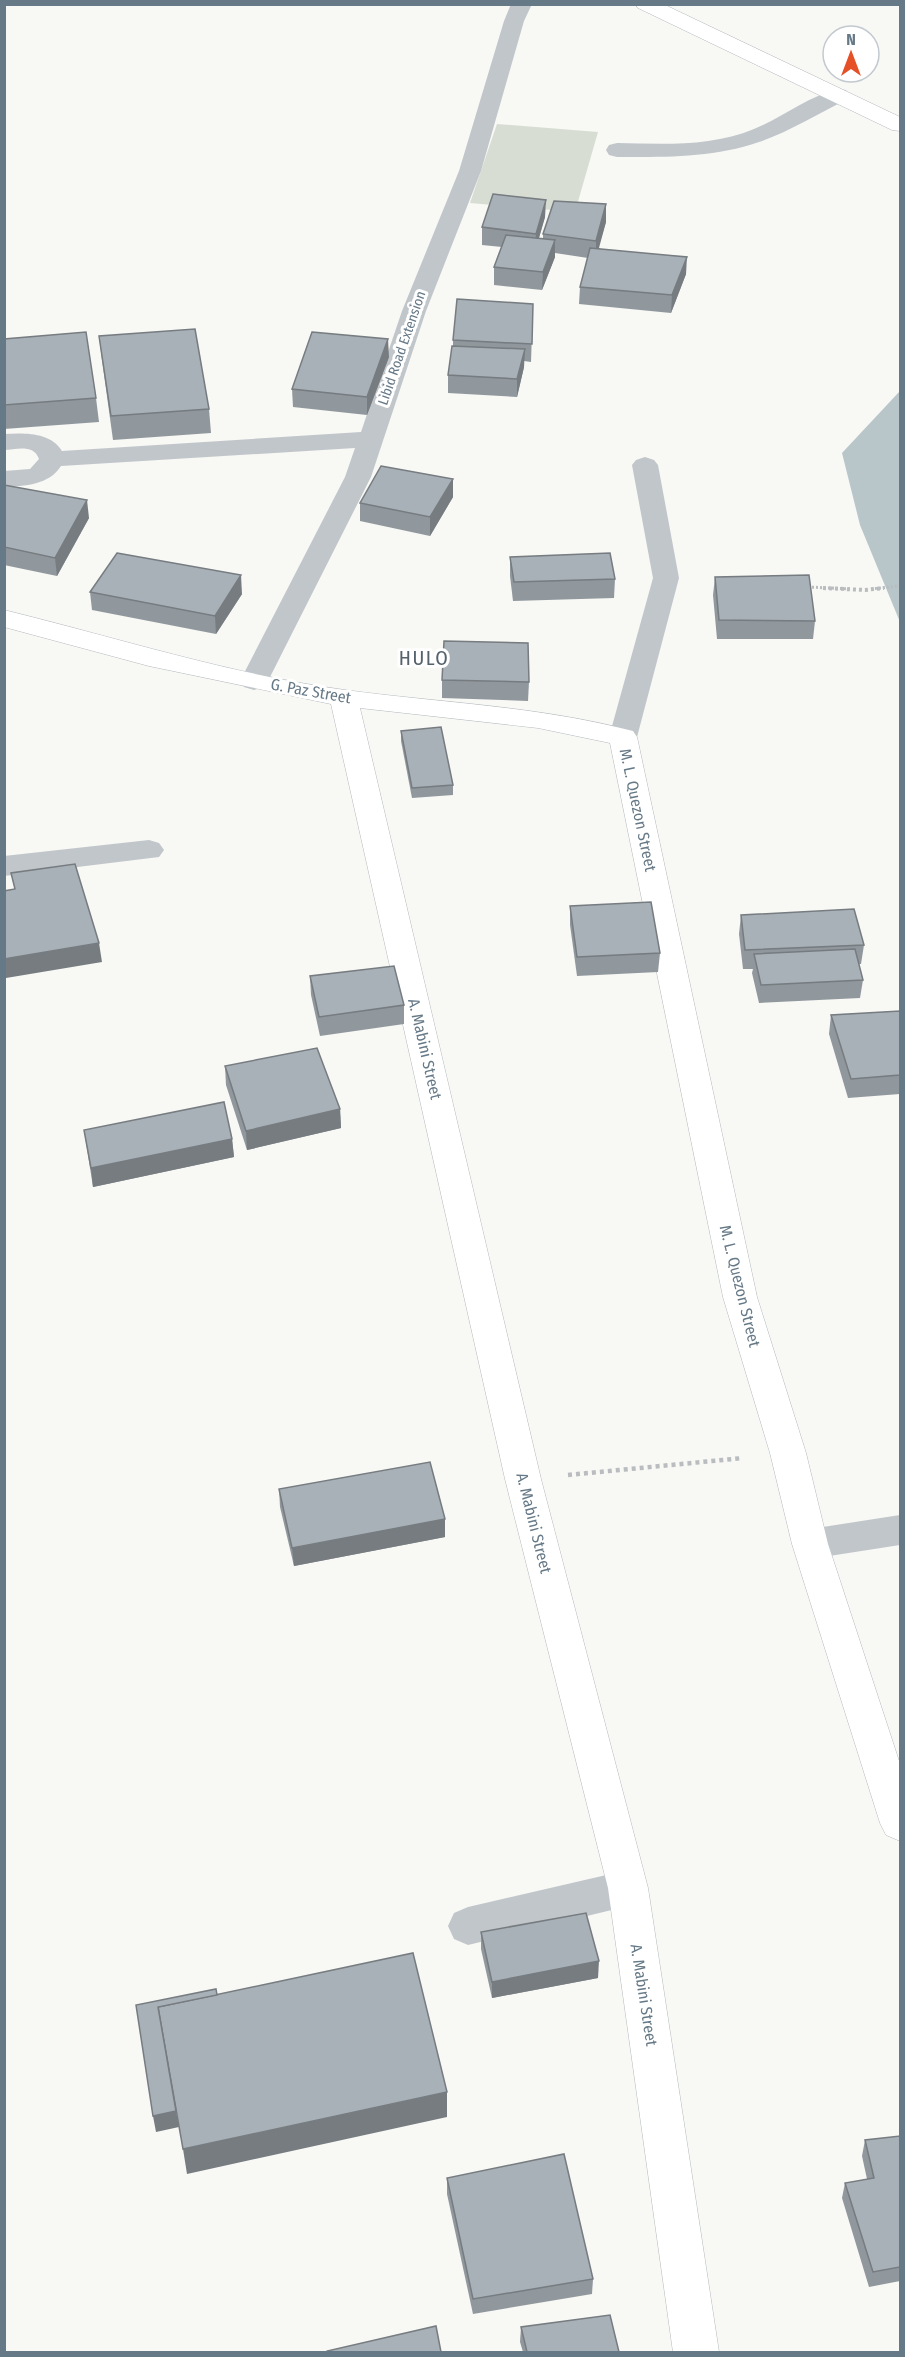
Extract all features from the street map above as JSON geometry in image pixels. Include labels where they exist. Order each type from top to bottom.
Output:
[{"type":"main road","points":[[645,4],[900,125]]},
{"type":"main road","name":"G. Paz Street","points":[[4,618],[149,658],[254,681],[344,698],[538,719],[623,737]]},
{"type":"main road","name":"A. Mabini Street","points":[[344,698],[523,1479],[628,1888],[696,2352]]},
{"type":"main road","name":"M. L. Quezon Street","points":[[623,737],[740,1298],[788,1453],[810,1544],[900,1823]]},
{"type":"street","name":"Libid Road Extension","points":[[254,681],[358,477],[414,311],[470,171],[514,21],[522,4]]},
{"type":"street","points":[[617,150],[707,147],[750,138],[838,95]]},
{"type":"street","points":[[4,442],[29,440],[39,442],[52,452],[54,459],[51,465],[36,476],[4,479]]},
{"type":"street","points":[[54,459],[370,440]]},
{"type":"street","points":[[623,737],[666,579],[645,465]]},
{"type":"street","points":[[4,866],[149,850]]},
{"type":"street","points":[[810,1544],[900,1530]]},
{"type":"street","points":[[468,1926],[628,1888]]},
{"type":"path","points":[[806,587],[865,590],[900,586]]},
{"type":"path","points":[[523,1479],[788,1453]]},
{"type":"shaded area","points":[[497,124],[598,132],[575,212],[470,203]]},
{"type":"shaded area","points":[[900,391],[900,622],[860,525],[842,453]]},
{"type":"building","points":[[493,194],[546,200],[536,234],[482,227]]},
{"type":"building","points":[[554,201],[606,204],[596,241],[543,234]]},
{"type":"building","points":[[506,235],[555,240],[543,272],[494,267]]},
{"type":"building","points":[[590,248],[687,257],[672,295],[580,287]]},
{"type":"building","points":[[457,299],[533,304],[532,344],[453,340]]},
{"type":"building","points":[[195,329],[209,409],[111,416],[99,336]]},
{"type":"building","points":[[86,332],[96,398],[4,405],[4,339]]},
{"type":"building","points":[[312,332],[388,339],[367,397],[292,389]]},
{"type":"building","points":[[452,346],[525,349],[517,379],[448,375]]},
{"type":"building","points":[[381,466],[453,479],[430,517],[360,503]]},
{"type":"building","points":[[4,485],[87,500],[55,558],[4,547]]},
{"type":"building","points":[[117,553],[241,575],[215,616],[90,592]]},
{"type":"building","points":[[610,553],[615,579],[514,582],[510,557]]},
{"type":"building","points":[[809,575],[815,621],[719,620],[715,577]]},
{"type":"building","points":[[444,641],[528,643],[529,682],[442,680]]},
{"type":"building","points":[[441,727],[453,785],[412,788],[401,731]]},
{"type":"building","points":[[75,864],[99,943],[4,959],[4,891],[15,889],[11,873]]},
{"type":"building","points":[[651,902],[660,953],[577,957],[570,906]]},
{"type":"building","points":[[854,909],[864,945],[745,950],[741,915]]},
{"type":"building","points":[[855,949],[863,980],[761,985],[754,954]]},
{"type":"building","points":[[394,966],[404,1005],[319,1017],[310,976]]},
{"type":"building","points":[[900,1011],[900,1075],[851,1079],[831,1015]]},
{"type":"building","points":[[317,1048],[340,1109],[246,1131],[225,1066]]},
{"type":"building","points":[[224,1102],[232,1139],[91,1168],[84,1130]]},
{"type":"building","points":[[430,1462],[445,1519],[292,1548],[279,1489]]},
{"type":"building","points":[[586,1913],[599,1961],[492,1982],[481,1932]]},
{"type":"building","points":[[413,1953],[447,2092],[183,2149],[158,2007]]},
{"type":"building","points":[[216,1989],[217,1995],[158,2007],[176,2111],[153,2116],[136,2005]]},
{"type":"building","points":[[900,2136],[900,2267],[873,2272],[845,2183],[874,2178],[865,2140]]},
{"type":"building","points":[[564,2154],[593,2279],[473,2299],[447,2178]]},
{"type":"building","points":[[610,2315],[619,2352],[527,2352],[521,2327]]},
{"type":"building","points":[[436,2326],[441,2352],[327,2352],[327,2351]]},
{"type":"district","name":"HULO","points":[[424,658]]}]
